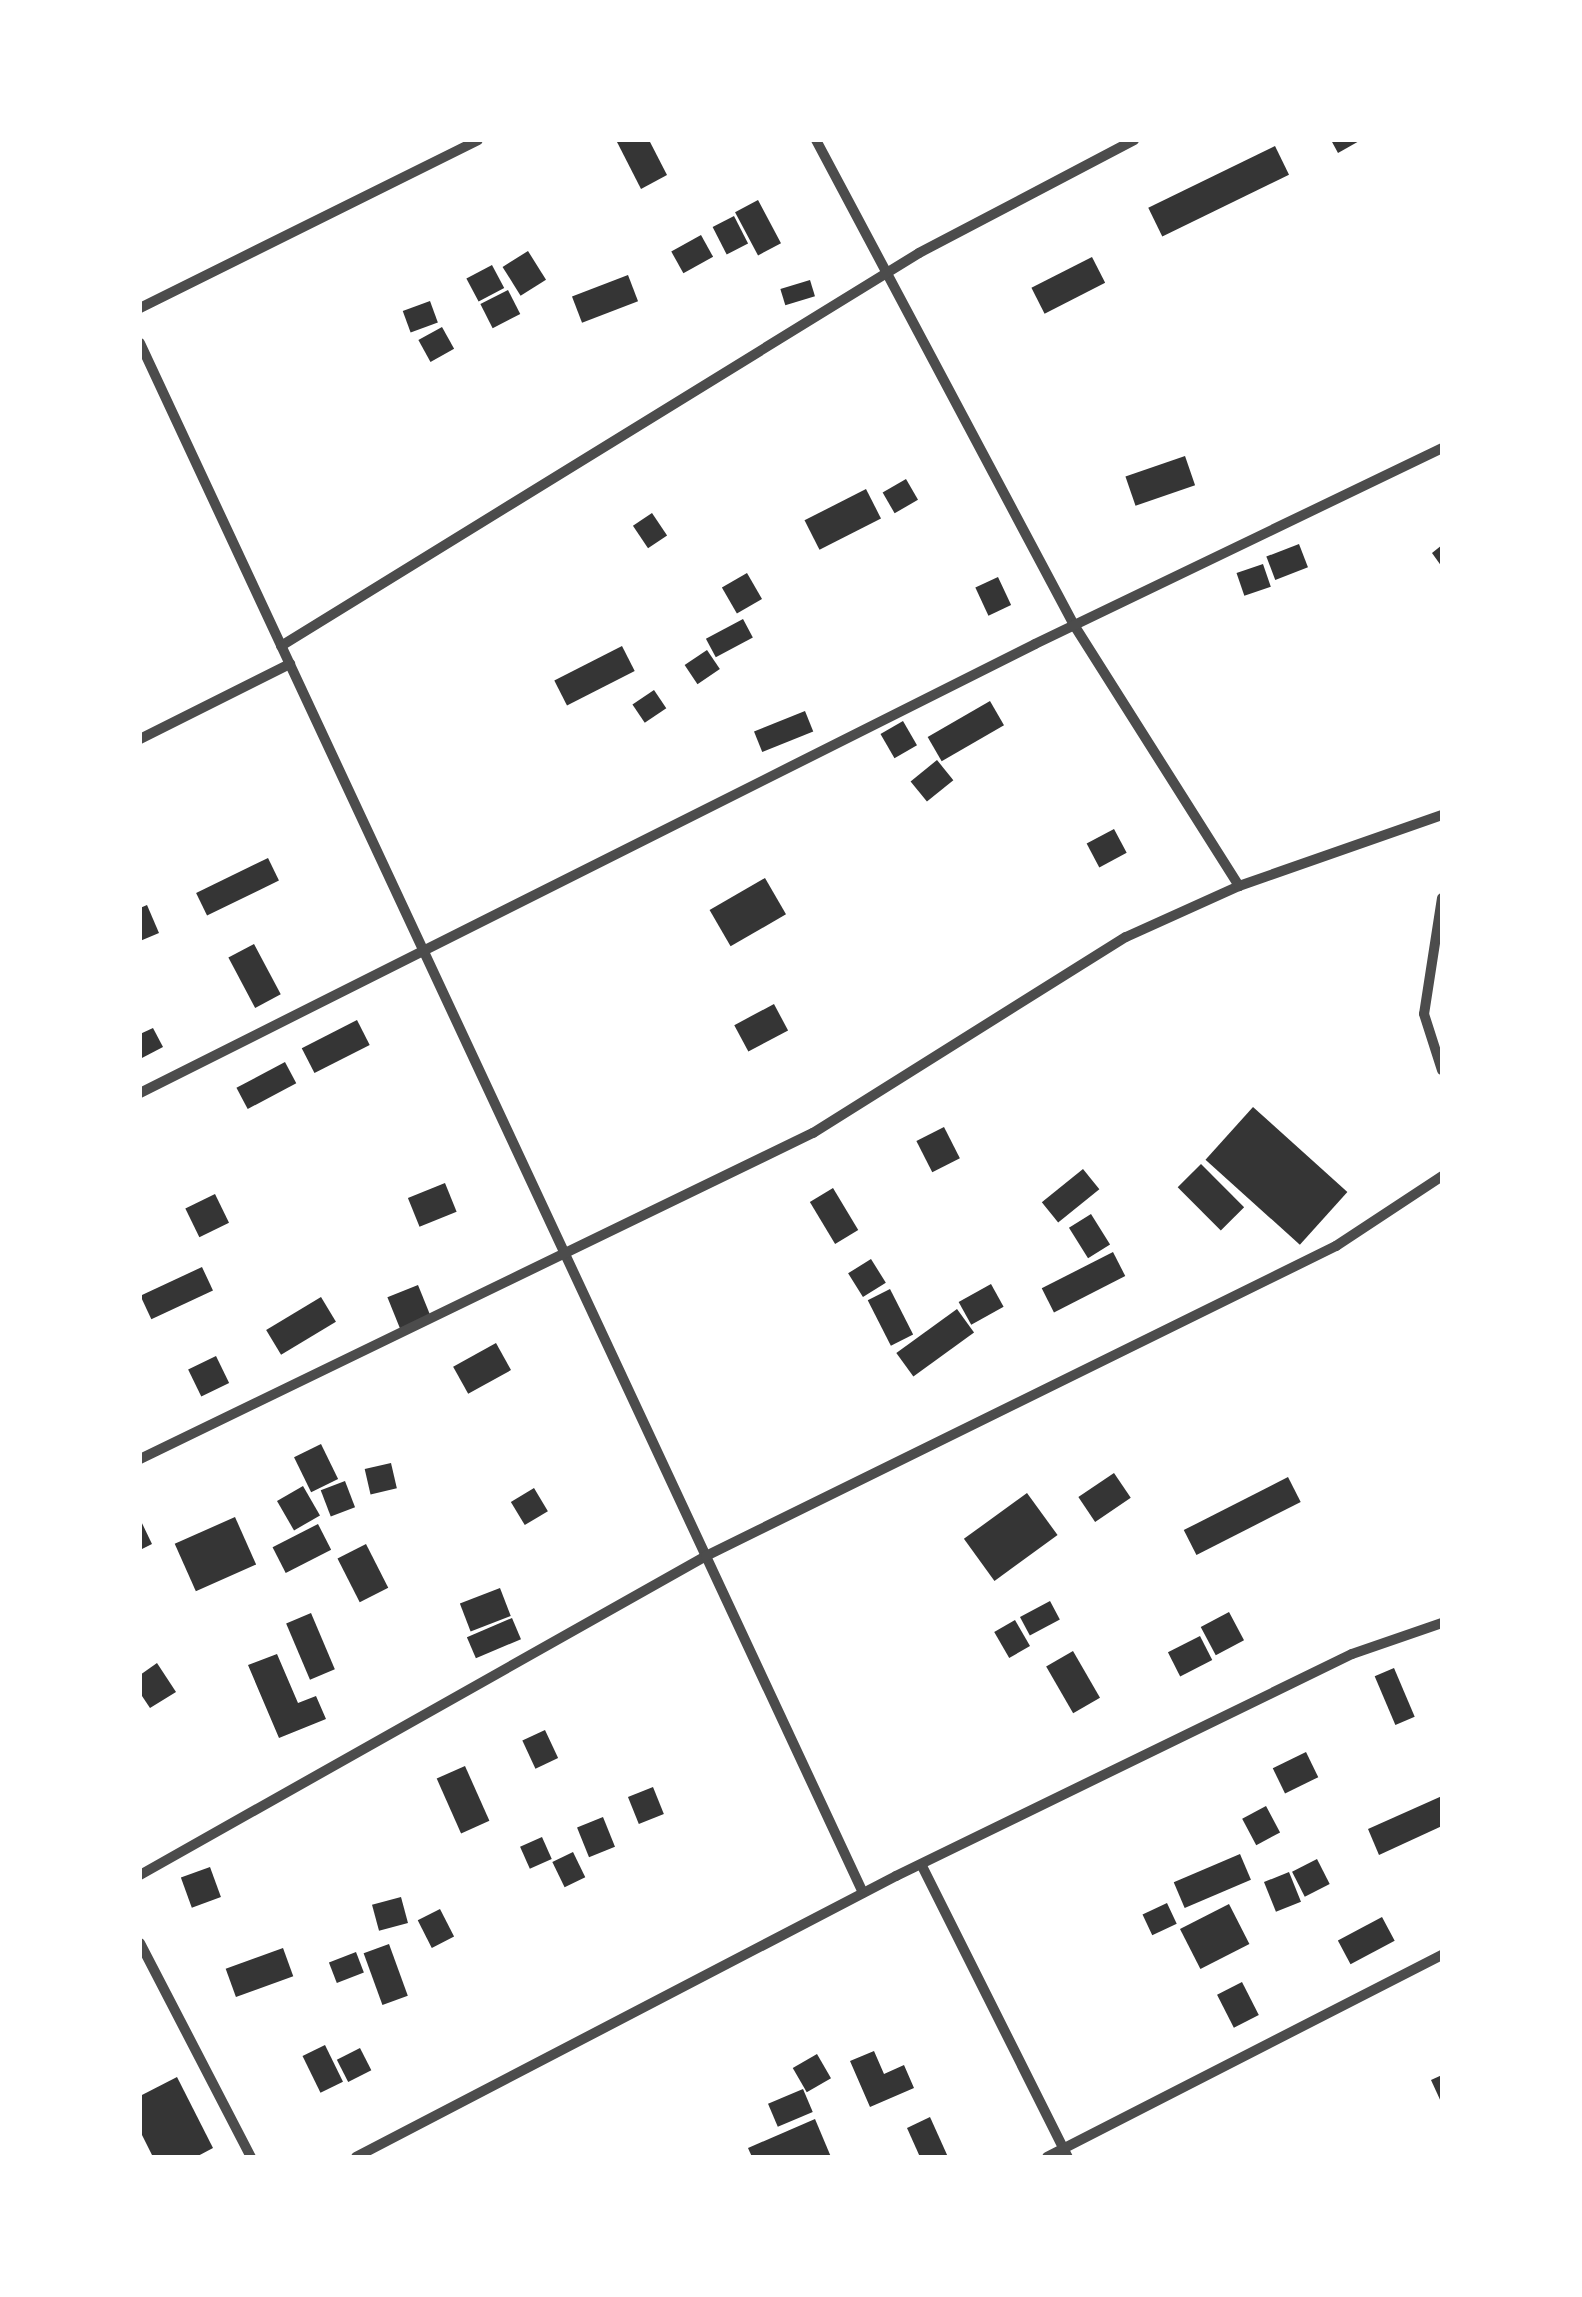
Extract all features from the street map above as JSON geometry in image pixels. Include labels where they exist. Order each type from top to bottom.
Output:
[{"type":"street","points":[[140,308],[478,140]]},
{"type":"street","points":[[816,140],[1074,625],[1239,886]]},
{"type":"street","points":[[281,646],[887,273],[1134,140]]},
{"type":"street","points":[[140,344],[863,1893]]},
{"type":"street","points":[[140,1093],[1074,625],[1442,448]]},
{"type":"street","points":[[140,739],[290,664]]},
{"type":"street","points":[[140,1460],[563,1249],[813,1132],[1126,938],[1239,886],[1442,815]]},
{"type":"street","points":[[1442,898],[1424,1014],[1442,1070]]},
{"type":"street","points":[[140,1876],[706,1556],[1336,1246],[1442,1176]]},
{"type":"street","points":[[356,2157],[863,1893],[1352,1654],[1439,1622]]},
{"type":"street","points":[[922,1866],[1066,2153]]},
{"type":"street","points":[[140,1942],[251,2157]]},
{"type":"street","points":[[1047,2157],[1066,2153],[1442,1955]]},
{"type":"building","points":[[616,140],[649,140],[667,175],[641,189]]},
{"type":"building","points":[[1331,140],[1361,140],[1338,153]]},
{"type":"building","points":[[1275,146],[1289,175],[1162,237],[1148,208]]},
{"type":"building","points":[[758,200],[781,243],[758,255],[735,212]]},
{"type":"building","points":[[734,216],[748,244],[727,255],[713,227]]},
{"type":"building","points":[[701,235],[713,257],[683,273],[671,251]]},
{"type":"building","points":[[528,251],[546,280],[521,296],[503,267]]},
{"type":"building","points":[[1092,257],[1105,283],[1045,314],[1031,288]]},
{"type":"building","points":[[492,265],[504,288],[479,302],[466,279]]},
{"type":"building","points":[[628,275],[638,301],[582,323],[572,297]]},
{"type":"building","points":[[810,280],[815,296],[785,305],[780,289]]},
{"type":"building","points":[[508,290],[520,314],[493,328],[480,304]]},
{"type":"building","points":[[430,301],[438,323],[411,333],[403,311]]},
{"type":"building","points":[[442,327],[454,349],[431,362],[418,340]]},
{"type":"building","points":[[1185,456],[1195,485],[1136,506],[1125,477]]},
{"type":"building","points":[[906,479],[918,500],[895,513],[883,492]]},
{"type":"building","points":[[866,489],[881,518],[820,550],[805,520]]},
{"type":"building","points":[[652,513],[667,535],[648,548],[633,526]]},
{"type":"building","points":[[1299,544],[1308,567],[1275,580],[1266,557]]},
{"type":"building","points":[[1442,545],[1442,567],[1432,553]]},
{"type":"building","points":[[1263,564],[1271,587],[1244,596],[1237,573]]},
{"type":"building","points":[[747,573],[762,599],[737,613],[722,588]]},
{"type":"building","points":[[998,577],[1011,605],[988,616],[975,588]]},
{"type":"building","points":[[743,619],[753,638],[716,657],[706,639]]},
{"type":"building","points":[[622,646],[635,671],[567,705],[554,681]]},
{"type":"building","points":[[707,650],[720,669],[697,684],[685,665]]},
{"type":"building","points":[[654,690],[666,708],[645,723],[632,705]]},
{"type":"building","points":[[990,701],[1004,725],[942,761],[928,737]]},
{"type":"building","points":[[805,711],[813,731],[762,752],[754,732]]},
{"type":"building","points":[[903,721],[917,745],[894,758],[880,734]]},
{"type":"building","points":[[937,760],[953,780],[927,802],[911,781]]},
{"type":"building","points":[[1114,829],[1127,853],[1099,867],[1087,844]]},
{"type":"building","points":[[268,858],[279,880],[207,916],[196,893]]},
{"type":"building","points":[[765,878],[786,914],[731,946],[710,910]]},
{"type":"building","points":[[147,905],[159,933],[140,941],[140,908]]},
{"type":"building","points":[[254,944],[281,994],[255,1008],[228,958]]},
{"type":"building","points":[[774,1004],[788,1030],[748,1052],[734,1025]]},
{"type":"building","points":[[357,1020],[370,1045],[314,1073],[302,1048]]},
{"type":"building","points":[[153,1028],[163,1047],[140,1059],[140,1034]]},
{"type":"building","points":[[285,1062],[296,1083],[248,1109],[236,1088]]},
{"type":"building","points":[[1253,1107],[1347,1192],[1300,1245],[1205,1160]]},
{"type":"building","points":[[944,1127],[960,1158],[932,1172],[916,1141]]},
{"type":"building","points":[[1201,1164],[1244,1207],[1221,1230],[1178,1187]]},
{"type":"building","points":[[1083,1169],[1099,1189],[1058,1223],[1042,1202]]},
{"type":"building","points":[[445,1183],[457,1212],[420,1227],[408,1198]]},
{"type":"building","points":[[833,1188],[858,1230],[835,1244],[810,1202]]},
{"type":"building","points":[[215,1194],[229,1223],[199,1237],[185,1208]]},
{"type":"building","points":[[1091,1214],[1110,1245],[1088,1258],[1069,1228]]},
{"type":"building","points":[[1113,1252],[1125,1276],[1054,1312],[1042,1288]]},
{"type":"building","points":[[871,1259],[886,1283],[863,1297],[848,1273]]},
{"type":"building","points":[[202,1267],[213,1291],[151,1319],[140,1296]]},
{"type":"building","points":[[991,1284],[1004,1307],[971,1325],[959,1302]]},
{"type":"building","points":[[418,1285],[432,1320],[402,1333],[387,1297]]},
{"type":"building","points":[[890,1289],[913,1334],[891,1346],[868,1300]]},
{"type":"building","points":[[321,1297],[336,1322],[281,1355],[266,1330]]},
{"type":"building","points":[[957,1309],[974,1332],[913,1377],[896,1353]]},
{"type":"building","points":[[496,1343],[511,1370],[468,1394],[453,1367]]},
{"type":"building","points":[[216,1356],[229,1383],[201,1397],[188,1370]]},
{"type":"building","points":[[321,1444],[338,1479],[311,1492],[294,1457]]},
{"type":"building","points":[[391,1463],[397,1488],[371,1494],[365,1469]]},
{"type":"building","points":[[1114,1473],[1131,1498],[1095,1522],[1078,1497]]},
{"type":"building","points":[[1288,1477],[1301,1502],[1196,1555],[1184,1530]]},
{"type":"building","points":[[345,1481],[355,1507],[331,1516],[321,1490]]},
{"type":"building","points":[[303,1486],[320,1515],[294,1530],[277,1501]]},
{"type":"building","points":[[534,1488],[548,1511],[525,1525],[511,1502]]},
{"type":"building","points":[[1027,1493],[1058,1535],[994,1581],[964,1539]]},
{"type":"building","points":[[235,1517],[256,1565],[196,1591],[175,1544]]},
{"type":"building","points":[[140,1519],[152,1544],[140,1550]]},
{"type":"building","points":[[318,1524],[331,1550],[286,1573],[273,1547]]},
{"type":"building","points":[[366,1544],[388,1588],[360,1602],[337,1559]]},
{"type":"building","points":[[500,1588],[511,1616],[471,1631],[460,1603]]},
{"type":"building","points":[[1050,1601],[1060,1620],[1030,1636],[1020,1617]]},
{"type":"building","points":[[1229,1612],[1244,1640],[1216,1655],[1201,1627]]},
{"type":"building","points":[[311,1613],[335,1669],[310,1680],[286,1624]]},
{"type":"building","points":[[512,1618],[521,1639],[476,1658],[467,1637]]},
{"type":"building","points":[[1015,1620],[1030,1646],[1009,1658],[994,1632]]},
{"type":"building","points":[[1200,1636],[1212,1660],[1180,1676],[1168,1652]]},
{"type":"building","points":[[1073,1651],[1100,1698],[1073,1713],[1046,1666]]},
{"type":"building","points":[[277,1654],[298,1703],[316,1696],[326,1719],[279,1738],[248,1665]]},
{"type":"building","points":[[157,1663],[176,1692],[150,1708],[140,1693],[140,1675]]},
{"type":"building","points":[[1394,1668],[1415,1717],[1395,1725],[1375,1676]]},
{"type":"building","points":[[545,1730],[558,1758],[535,1769],[522,1741]]},
{"type":"building","points":[[1306,1752],[1318,1777],[1285,1793],[1273,1768]]},
{"type":"building","points":[[465,1766],[489,1821],[461,1833],[437,1779]]},
{"type":"building","points":[[653,1787],[664,1814],[639,1824],[628,1797]]},
{"type":"building","points":[[1442,1796],[1442,1826],[1379,1855],[1368,1829]]},
{"type":"building","points":[[1266,1806],[1280,1832],[1256,1845],[1242,1819]]},
{"type":"building","points":[[603,1817],[615,1847],[589,1857],[577,1827]]},
{"type":"building","points":[[542,1837],[552,1859],[530,1869],[520,1847]]},
{"type":"building","points":[[573,1852],[585,1877],[565,1887],[552,1862]]},
{"type":"building","points":[[1240,1854],[1251,1880],[1185,1908],[1174,1882]]},
{"type":"building","points":[[1317,1859],[1330,1884],[1305,1897],[1292,1872]]},
{"type":"building","points":[[210,1867],[221,1897],[192,1908],[181,1878]]},
{"type":"building","points":[[1289,1872],[1301,1902],[1276,1912],[1264,1882]]},
{"type":"building","points":[[401,1897],[408,1923],[379,1931],[372,1905]]},
{"type":"building","points":[[1167,1903],[1177,1924],[1152,1935],[1143,1914]]},
{"type":"building","points":[[1229,1904],[1249,1944],[1200,1969],[1180,1929]]},
{"type":"building","points":[[440,1909],[454,1937],[432,1948],[418,1920]]},
{"type":"building","points":[[1382,1917],[1395,1941],[1351,1964],[1338,1940]]},
{"type":"building","points":[[389,1944],[408,1996],[382,2005],[364,1953]]},
{"type":"building","points":[[283,1948],[293,1976],[236,1997],[226,1969]]},
{"type":"building","points":[[356,1952],[364,1973],[337,1983],[329,1962]]},
{"type":"building","points":[[1242,1982],[1259,2015],[1234,2028],[1217,1995]]},
{"type":"building","points":[[325,2045],[343,2082],[321,2093],[303,2056]]},
{"type":"building","points":[[360,2048],[371,2070],[348,2082],[337,2060]]},
{"type":"building","points":[[874,2051],[884,2074],[904,2065],[914,2088],[870,2107],[850,2061]]},
{"type":"building","points":[[817,2054],[831,2078],[807,2092],[793,2068]]},
{"type":"building","points":[[1442,2075],[1442,2104],[1431,2080]]},
{"type":"building","points":[[177,2077],[213,2148],[196,2157],[153,2157],[140,2131],[140,2096]]},
{"type":"building","points":[[803,2089],[813,2112],[778,2127],[768,2104]]},
{"type":"building","points":[[930,2117],[948,2157],[920,2157],[907,2128]]},
{"type":"building","points":[[815,2119],[831,2157],[752,2157],[748,2148]]}]
